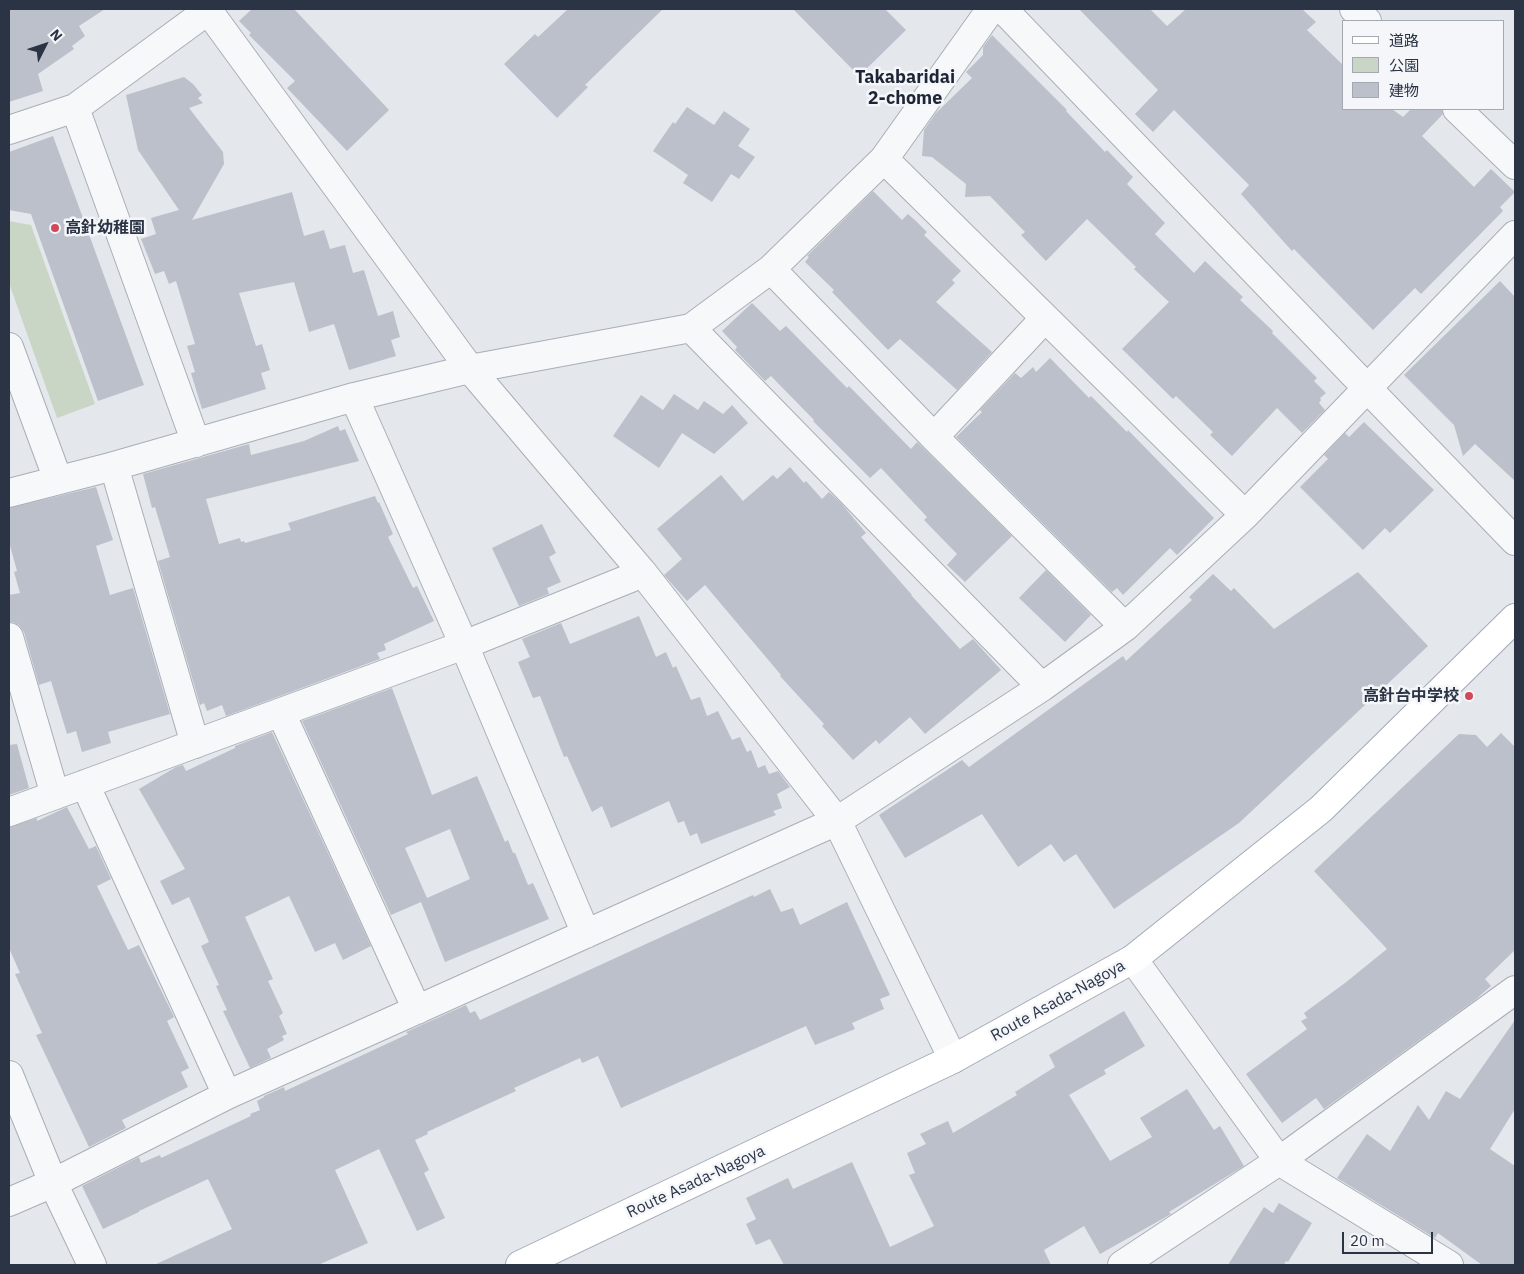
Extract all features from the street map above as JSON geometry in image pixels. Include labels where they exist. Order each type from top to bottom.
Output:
[{"type":"main road","name":"Route Asada-Nagoya","points":[[520,1265],[953,1059],[1133,959],[1321,809],[1515,618]]},
{"type":"street","points":[[9,130],[75,108],[209,9],[470,369],[643,573],[837,820],[953,1059]]},
{"type":"street","points":[[9,493],[114,466],[354,398],[470,369],[690,328],[771,269],[884,159],[991,9]]},
{"type":"street","points":[[1003,9],[1515,541]]},
{"type":"street","points":[[1354,9],[1366,20]]},
{"type":"street","points":[[75,108],[196,443]]},
{"type":"street","points":[[1458,110],[1515,165]]},
{"type":"street","points":[[884,159],[1244,515]]},
{"type":"street","points":[[9,1202],[53,1183],[227,1095],[837,820],[1042,687],[1125,627],[1244,515],[1515,235]]},
{"type":"street","points":[[771,269],[934,437],[1125,627]]},
{"type":"street","points":[[934,437],[1045,318]]},
{"type":"street","points":[[690,328],[1042,687]]},
{"type":"street","points":[[9,347],[58,480]]},
{"type":"street","points":[[354,398],[464,645],[586,934]]},
{"type":"street","points":[[114,466],[195,744]]},
{"type":"street","points":[[9,812],[464,645],[643,573]]},
{"type":"street","points":[[9,637],[55,795]]},
{"type":"street","points":[[281,713],[417,1010]]},
{"type":"street","points":[[85,784],[227,1095]]},
{"type":"street","points":[[1133,959],[1279,1161],[1449,1265]]},
{"type":"street","points":[[1122,1265],[1279,1161],[1515,990]]},
{"type":"street","points":[[9,1074],[53,1183],[92,1265]]},
{"type":"green space","points":[[9,221],[31,225],[95,404],[57,418],[9,283]]},
{"type":"building","points":[[9,9],[105,9],[79,26],[85,36],[72,46],[74,49],[38,74],[43,91],[9,102]]},
{"type":"building","points":[[252,9],[294,9],[389,110],[347,151],[287,88],[295,81],[249,35],[251,33],[239,21]]},
{"type":"building","points":[[568,9],[663,9],[585,85],[588,87],[557,118],[504,64],[535,34],[538,37]]},
{"type":"building","points":[[793,9],[885,9],[906,30],[859,76]]},
{"type":"building","points":[[1079,9],[1150,9],[1167,26],[1186,9],[1302,9],[1316,22],[1307,30],[1342,64],[1342,110],[1393,110],[1403,117],[1410,110],[1442,110],[1443,114],[1422,136],[1474,187],[1491,169],[1515,192],[1500,207],[1503,211],[1421,294],[1415,288],[1373,330],[1294,249],[1292,251],[1241,194],[1249,185],[1174,110],[1153,132],[1135,114],[1158,90]]},
{"type":"building","points":[[992,35],[1067,110],[1105,152],[1107,150],[1133,177],[1127,184],[1165,223],[1155,234],[1194,273],[1205,261],[1243,297],[1240,300],[1273,331],[1272,333],[1317,378],[1314,381],[1326,393],[1320,398],[1319,403],[1325,410],[1302,433],[1277,408],[1232,456],[1210,435],[1213,432],[1176,396],[1173,399],[1122,349],[1169,302],[1134,269],[1136,267],[1087,219],[1046,261],[1021,235],[1025,232],[990,196],[965,197],[966,184],[932,157],[922,156],[924,130],[936,113],[972,78],[966,72],[983,55],[983,47]]},
{"type":"building","points":[[184,77],[202,95],[198,98],[203,103],[189,108],[223,152],[224,164],[192,220],[292,192],[304,236],[324,230],[330,249],[345,245],[353,273],[364,270],[378,316],[393,311],[400,337],[391,340],[396,356],[349,370],[334,324],[309,332],[294,282],[239,293],[256,346],[262,344],[270,370],[261,373],[266,389],[202,409],[191,373],[195,372],[187,346],[195,344],[176,281],[169,284],[164,271],[155,274],[141,239],[156,234],[151,218],[179,210],[138,150],[126,95]]},
{"type":"building","points":[[687,107],[714,125],[724,111],[750,129],[738,146],[755,157],[739,179],[731,174],[712,202],[683,183],[688,175],[653,151],[673,122],[675,124]]},
{"type":"building","points":[[53,136],[144,385],[98,401],[31,214],[9,210],[9,152]]},
{"type":"building","points":[[873,191],[902,220],[908,214],[917,222],[927,232],[924,235],[961,271],[952,280],[955,283],[936,302],[992,352],[957,390],[900,339],[888,350],[832,292],[834,290],[805,262],[809,257],[807,256]]},
{"type":"building","points":[[1500,281],[1515,297],[1515,481],[1475,444],[1463,456],[1454,425],[1404,375]]},
{"type":"building","points":[[752,303],[780,331],[786,326],[911,449],[917,442],[1012,536],[965,582],[947,565],[957,554],[924,520],[927,517],[881,468],[870,478],[771,376],[765,381],[735,350],[737,347],[722,331]]},
{"type":"building","points":[[1050,358],[1089,398],[1091,396],[1127,432],[1128,430],[1214,518],[1177,555],[1170,548],[1123,595],[1117,588],[1112,592],[956,437],[982,412],[980,410],[1015,373],[1021,378],[1033,367],[1036,372]]},
{"type":"building","points":[[674,394],[698,410],[704,401],[723,414],[732,405],[748,423],[714,454],[682,433],[659,468],[613,436],[641,395],[663,410]]},
{"type":"building","points":[[1364,422],[1434,490],[1390,533],[1385,528],[1363,550],[1300,487],[1328,459],[1324,455],[1345,433],[1349,437]]},
{"type":"building","points":[[338,426],[340,431],[345,429],[359,461],[206,499],[219,544],[240,538],[241,542],[244,541],[245,543],[291,530],[288,523],[375,496],[393,534],[388,537],[413,588],[417,586],[434,621],[384,644],[386,650],[377,653],[380,659],[226,716],[222,705],[207,711],[204,703],[200,705],[158,561],[170,557],[155,507],[152,508],[143,474],[249,444],[251,455],[304,441]]},
{"type":"building","points":[[790,467],[822,499],[829,492],[841,503],[866,533],[861,537],[960,649],[973,639],[1001,670],[925,734],[910,717],[879,744],[876,740],[853,760],[822,726],[824,724],[780,676],[705,585],[687,601],[664,575],[682,559],[657,529],[721,475],[743,501],[773,475],[777,479]]},
{"type":"building","points":[[96,487],[113,540],[96,546],[110,595],[133,588],[170,714],[108,732],[111,743],[82,752],[76,731],[67,734],[51,681],[39,685],[24,632],[19,625],[9,622],[9,595],[20,593],[14,572],[17,571],[9,542],[9,508]]},
{"type":"building","points":[[542,524],[556,553],[549,557],[561,582],[547,588],[549,594],[519,606],[492,548]]},
{"type":"building","points":[[1046,570],[1091,615],[1065,642],[1019,598]]},
{"type":"building","points":[[1358,572],[1428,646],[1239,823],[1114,909],[1076,854],[1064,862],[1051,844],[1018,867],[982,814],[905,858],[879,815],[962,760],[969,767],[1123,656],[1126,661],[1192,600],[1189,597],[1213,574],[1231,591],[1234,588],[1274,629]]},
{"type":"building","points":[[639,616],[656,657],[666,652],[673,668],[676,666],[691,700],[700,697],[707,716],[718,711],[732,740],[740,737],[747,752],[751,750],[758,768],[765,765],[769,774],[778,771],[790,787],[777,794],[782,808],[773,811],[776,815],[701,844],[697,833],[690,836],[684,821],[678,823],[669,801],[611,828],[602,806],[592,812],[567,756],[564,757],[540,696],[533,698],[518,662],[530,657],[522,639],[561,623],[570,644]]},
{"type":"building","points":[[392,688],[432,795],[477,776],[505,842],[508,840],[513,853],[515,853],[528,885],[533,883],[549,919],[445,962],[421,902],[391,915],[302,721]],"holes":[[[450,829],[470,879],[427,898],[405,848]]]},
{"type":"building","points":[[272,732],[371,946],[343,960],[335,943],[315,952],[289,896],[245,917],[273,979],[268,981],[283,1013],[279,1016],[287,1034],[282,1036],[284,1040],[267,1049],[271,1058],[250,1068],[223,1011],[227,1010],[216,986],[219,985],[201,946],[209,942],[189,897],[172,905],[160,881],[185,869],[139,789],[176,767],[183,765],[186,771],[235,748],[235,746]]},
{"type":"building","points":[[1501,733],[1515,747],[1515,950],[1485,979],[1491,986],[1475,1000],[1324,1109],[1316,1098],[1282,1123],[1246,1074],[1307,1029],[1301,1021],[1307,1018],[1304,1013],[1387,949],[1314,871],[1459,734],[1476,735],[1487,747]]},
{"type":"building","points":[[17,744],[29,788],[9,795],[9,745]]},
{"type":"building","points":[[67,807],[89,849],[96,846],[111,879],[97,886],[128,950],[139,945],[174,1017],[167,1021],[189,1068],[181,1072],[188,1087],[122,1120],[126,1128],[89,1147],[36,1035],[42,1033],[15,974],[20,973],[9,948],[9,827],[37,818],[37,821]]},
{"type":"building","points":[[770,889],[781,912],[793,908],[800,925],[847,902],[890,995],[880,999],[884,1009],[852,1023],[855,1029],[815,1045],[806,1026],[621,1108],[598,1056],[582,1063],[580,1058],[514,1088],[516,1091],[427,1132],[428,1134],[415,1140],[429,1170],[424,1173],[445,1218],[417,1231],[379,1149],[335,1170],[368,1243],[318,1265],[154,1265],[232,1229],[208,1179],[103,1229],[82,1186],[139,1157],[141,1163],[160,1155],[161,1158],[251,1116],[250,1114],[260,1110],[257,1101],[264,1096],[284,1087],[285,1091],[466,1005],[470,1013],[475,1011],[480,1020],[753,895],[754,897]]},
{"type":"building","points":[[1124,1011],[1145,1046],[1104,1070],[1106,1074],[1069,1095],[1110,1161],[1152,1137],[1140,1118],[1187,1089],[1214,1130],[1220,1126],[1244,1166],[1169,1212],[1171,1214],[1100,1254],[1084,1226],[1044,1250],[1051,1265],[784,1265],[770,1239],[756,1245],[746,1224],[756,1219],[746,1198],[788,1178],[793,1189],[852,1162],[890,1247],[934,1226],[909,1175],[915,1173],[907,1153],[926,1144],[920,1134],[948,1121],[953,1133],[1017,1095],[1015,1092],[1055,1067],[1049,1055]]},
{"type":"building","points":[[1515,1020],[1515,1109],[1490,1149],[1515,1166],[1515,1265],[1482,1265],[1438,1233],[1435,1238],[1337,1178],[1367,1134],[1390,1151],[1418,1105],[1429,1120],[1446,1091],[1460,1099]]},
{"type":"building","points":[[1279,1203],[1312,1223],[1288,1262],[1286,1261],[1284,1265],[1228,1265],[1264,1207],[1273,1213]]},
{"type":"place","name":"高針幼稚園","points":[[55,228]]},
{"type":"place","name":"高針台中学校","points":[[1469,696]]},
{"type":"district","name":"Takabaridai 2-chome","points":[[905,88]]}]
